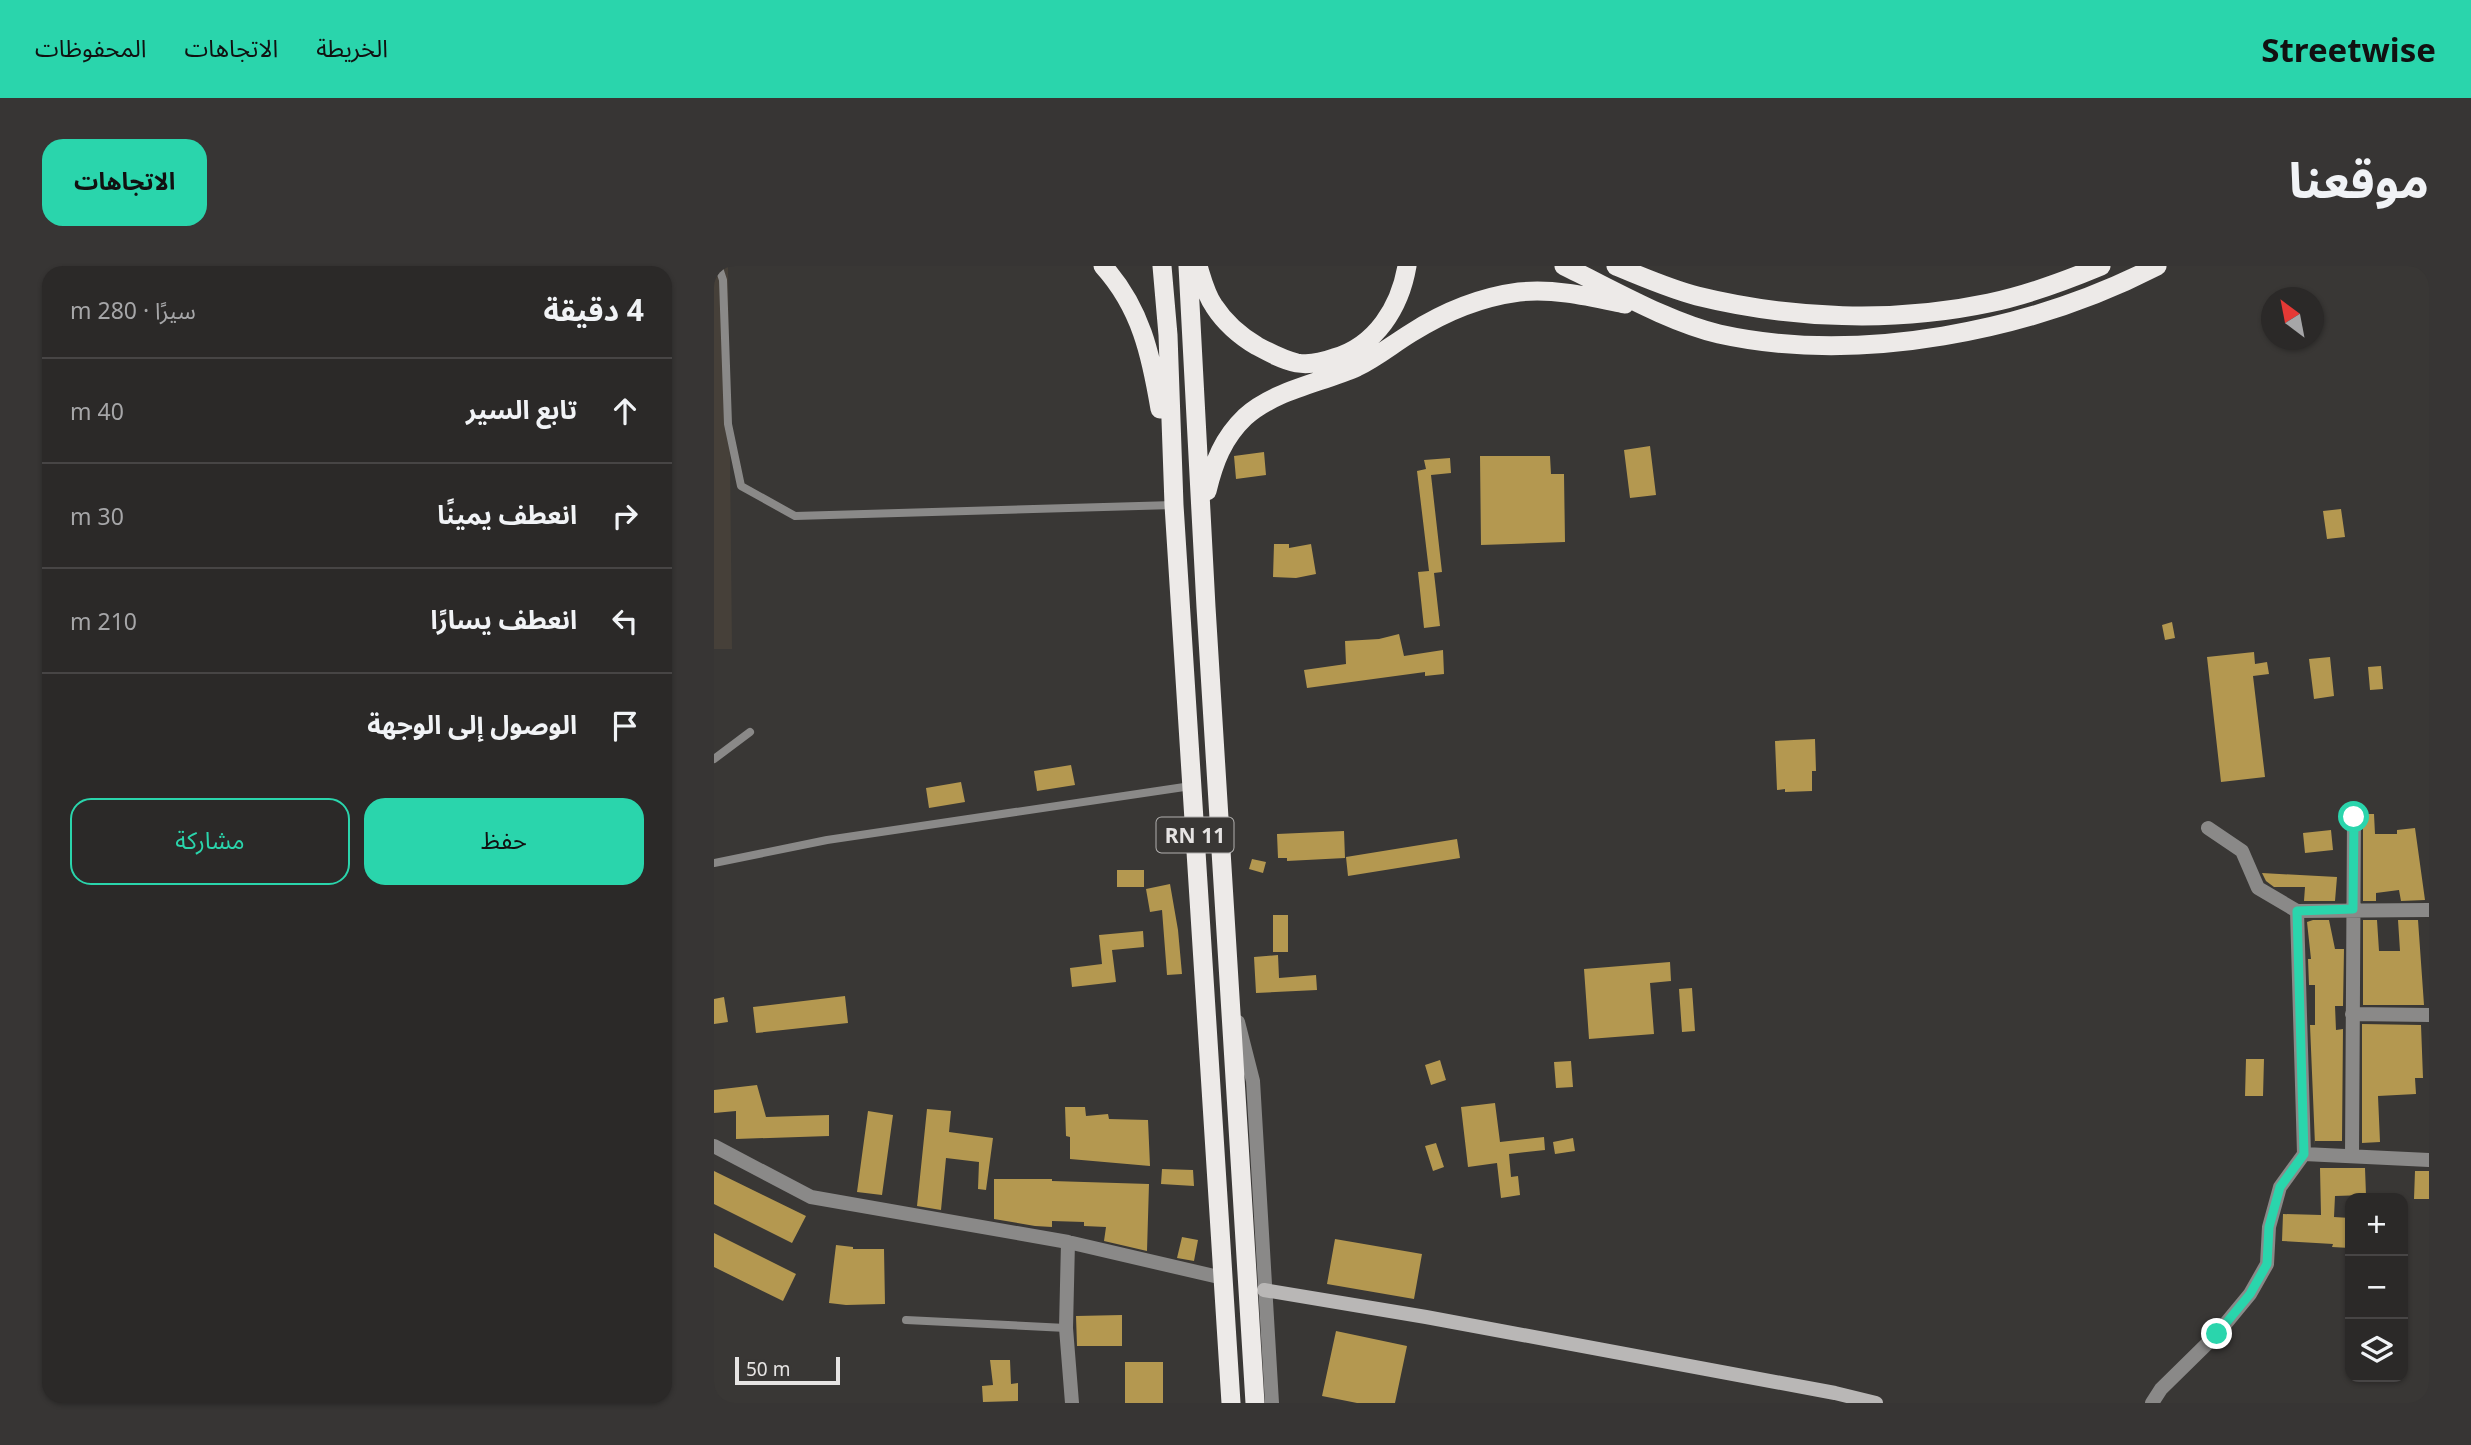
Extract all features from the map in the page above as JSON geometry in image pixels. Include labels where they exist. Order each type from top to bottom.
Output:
[{"type":"highway","points":[[1103,266],[1128,301],[1145,335],[1153,364],[1173,496]]},
{"type":"highway","name":"RN 11","points":[[1162,266],[1168,335],[1173,496],[1231,1403]]},
{"type":"highway","name":"RN 11","points":[[1188,266],[1255,1403]]},
{"type":"highway","points":[[1198,266],[1212,304],[1226,322],[1245,339],[1273,355],[1299,363],[1325,362],[1350,354],[1371,338],[1391,313],[1404,286],[1407,266]]},
{"type":"highway","points":[[1564,266],[1655,310],[1718,333],[1790,345],[1844,346],[1952,334],[2021,320],[2110,288],[2157,266]]},
{"type":"highway","points":[[1616,266],[1695,295],[1752,306],[1832,316],[1916,313],[1989,303],[2049,287],[2101,266]]},
{"type":"highway","points":[[1201,512],[1219,450],[1230,432],[1248,415],[1295,390],[1358,366],[1452,311],[1487,299],[1519,292],[1541,291],[1579,295],[1655,310]]},
{"type":"main road","points":[[1264,1290],[1426,1317],[1835,1393],[1876,1403]]},
{"type":"street","points":[[2352,1156],[2354,817]]},
{"type":"street","points":[[2207,828],[2242,851],[2258,888],[2297,911],[2429,910]]},
{"type":"street","points":[[2152,1403],[2161,1389],[2217,1334],[2250,1294],[2267,1264],[2269,1227],[2280,1187],[2304,1154],[2297,911]]},
{"type":"street","points":[[1230,989],[1253,1081],[1272,1403]]},
{"type":"street","points":[[2353,1014],[2429,1014]]},
{"type":"street","points":[[714,1146],[811,1197],[1068,1242],[1223,1278]]},
{"type":"street","points":[[2304,1154],[2429,1160]]},
{"type":"street","points":[[1068,1242],[1066,1328],[1072,1403]]},
{"type":"lane","points":[[716,266],[723,280],[728,424],[741,486],[795,516],[1173,496]]},
{"type":"lane","points":[[714,759],[750,732]]},
{"type":"lane","points":[[714,863],[827,840],[1192,786]]},
{"type":"lane","points":[[906,1320],[1066,1328]]},
{"type":"shaded area","points":[[714,266],[728,266],[732,649],[714,649]]},
{"type":"building","points":[[1650,446],[1656,495],[1630,498],[1624,450]]},
{"type":"building","points":[[1264,452],[1266,475],[1236,479],[1234,456]]},
{"type":"building","points":[[1480,456],[1550,456],[1551,474],[1564,474],[1565,542],[1481,545]]},
{"type":"building","points":[[1450,458],[1451,473],[1431,475],[1442,572],[1434,573],[1440,626],[1424,628],[1418,572],[1429,571],[1417,471],[1426,469],[1424,460]]},
{"type":"building","points":[[2341,509],[2345,537],[2327,539],[2323,511]]},
{"type":"building","points":[[1274,544],[1289,544],[1289,548],[1311,544],[1316,574],[1296,578],[1273,577]]},
{"type":"building","points":[[2172,622],[2175,638],[2165,640],[2162,625]]},
{"type":"building","points":[[1399,634],[1404,656],[1443,650],[1444,674],[1425,676],[1425,672],[1307,688],[1304,670],[1346,664],[1345,641],[1379,639]]},
{"type":"building","points":[[2254,652],[2255,664],[2267,662],[2269,674],[2253,676],[2265,777],[2221,782],[2207,657]]},
{"type":"building","points":[[2330,657],[2334,696],[2314,699],[2309,659]]},
{"type":"building","points":[[2381,666],[2383,689],[2370,690],[2368,667]]},
{"type":"building","points":[[1815,739],[1816,771],[1812,771],[1812,791],[1777,790],[1775,741]]},
{"type":"building","points":[[1071,765],[1075,785],[1037,791],[1034,771]]},
{"type":"building","points":[[961,782],[965,802],[929,808],[926,788]]},
{"type":"building","points":[[2363,814],[2374,814],[2375,834],[2397,834],[2397,830],[2415,828],[2425,900],[2401,901],[2399,890],[2376,893],[2376,901],[2363,901]]},
{"type":"building","points":[[2331,830],[2333,850],[2305,853],[2303,833]]},
{"type":"building","points":[[1344,831],[1345,858],[1287,861],[1287,858],[1278,858],[1277,834]]},
{"type":"building","points":[[1457,839],[1460,858],[1348,876],[1346,857]]},
{"type":"building","points":[[1252,859],[1266,862],[1263,873],[1249,869]]},
{"type":"building","points":[[1117,870],[1144,870],[1144,887],[1117,887]]},
{"type":"building","points":[[2262,873],[2337,877],[2335,901],[2304,901],[2305,887],[2274,887],[2266,881]]},
{"type":"building","points":[[1170,884],[1182,974],[1167,975],[1162,910],[1150,912],[1146,889]]},
{"type":"building","points":[[1273,915],[1288,915],[1288,952],[1273,952]]},
{"type":"building","points":[[2329,920],[2335,949],[2344,949],[2343,1006],[2335,1006],[2336,1030],[2343,1029],[2342,1141],[2315,1141],[2315,1145],[2310,1025],[2315,1025],[2315,985],[2309,985],[2308,959],[2311,959],[2307,922]]},
{"type":"building","points":[[2363,920],[2377,920],[2379,951],[2400,951],[2398,920],[2418,920],[2424,1005],[2363,1005]]},
{"type":"building","points":[[1143,931],[1144,947],[1112,950],[1116,982],[1072,987],[1070,968],[1102,964],[1099,935]]},
{"type":"building","points":[[1278,955],[1279,978],[1316,975],[1317,990],[1256,993],[1254,957]]},
{"type":"building","points":[[1670,962],[1671,981],[1650,983],[1654,1034],[1589,1039],[1584,969]]},
{"type":"building","points":[[1692,988],[1695,1031],[1682,1032],[1679,989]]},
{"type":"building","points":[[845,996],[848,1023],[756,1033],[753,1007]]},
{"type":"building","points":[[724,997],[728,1022],[714,1024],[714,999]]},
{"type":"building","points":[[2362,1024],[2421,1025],[2423,1078],[2415,1078],[2416,1094],[2378,1096],[2380,1142],[2362,1143]]},
{"type":"building","points":[[2246,1059],[2264,1059],[2263,1096],[2245,1096]]},
{"type":"building","points":[[1440,1060],[1446,1080],[1431,1085],[1425,1065]]},
{"type":"building","points":[[1571,1061],[1573,1087],[1556,1088],[1554,1062]]},
{"type":"building","points":[[757,1085],[766,1117],[829,1115],[829,1136],[736,1139],[736,1111],[714,1113],[714,1090]]},
{"type":"building","points":[[1495,1103],[1500,1142],[1544,1137],[1545,1150],[1509,1154],[1511,1177],[1518,1176],[1520,1195],[1501,1198],[1497,1163],[1468,1167],[1461,1107]]},
{"type":"building","points":[[1065,1107],[1085,1107],[1086,1116],[1108,1114],[1109,1119],[1148,1120],[1150,1166],[1070,1159],[1070,1137],[1066,1136]]},
{"type":"building","points":[[927,1109],[951,1111],[949,1132],[993,1138],[986,1190],[978,1189],[979,1162],[946,1158],[941,1210],[917,1206]]},
{"type":"building","points":[[868,1111],[893,1115],[882,1195],[857,1192]]},
{"type":"building","points":[[1573,1138],[1575,1151],[1555,1154],[1553,1142]]},
{"type":"building","points":[[1436,1143],[1444,1167],[1433,1171],[1425,1146]]},
{"type":"building","points":[[2320,1168],[2365,1168],[2366,1193],[2335,1196],[2334,1217],[2345,1218],[2345,1248],[2332,1247],[2333,1244],[2282,1241],[2283,1214],[2321,1215]]},
{"type":"building","points":[[1162,1169],[1193,1170],[1194,1186],[1161,1184]]},
{"type":"building","points":[[714,1171],[806,1216],[792,1243],[714,1204]]},
{"type":"building","points":[[2415,1171],[2429,1171],[2429,1199],[2414,1199]]},
{"type":"building","points":[[994,1179],[1149,1184],[1147,1251],[1104,1241],[1106,1227],[1084,1226],[1084,1222],[1052,1221],[1052,1227],[994,1219]]},
{"type":"building","points":[[714,1233],[796,1274],[783,1301],[714,1267]]},
{"type":"building","points":[[1182,1237],[1198,1240],[1194,1261],[1177,1258]]},
{"type":"building","points":[[1335,1239],[1422,1254],[1414,1299],[1327,1284]]},
{"type":"building","points":[[836,1245],[853,1249],[884,1249],[885,1304],[829,1303]]},
{"type":"building","points":[[1122,1315],[1122,1346],[1077,1346],[1076,1316]]},
{"type":"building","points":[[1336,1331],[1407,1346],[1395,1403],[1357,1403],[1322,1396]]},
{"type":"building","points":[[990,1360],[1010,1360],[1011,1384],[1018,1383],[1018,1401],[983,1402],[982,1386],[993,1385]]},
{"type":"building","points":[[1125,1362],[1163,1362],[1163,1403],[1125,1403]]},
{"type":"route","points":[[2217,1334],[2250,1294],[2267,1264],[2269,1227],[2280,1187],[2304,1154],[2297,911],[2353,909],[2354,817]]}]
